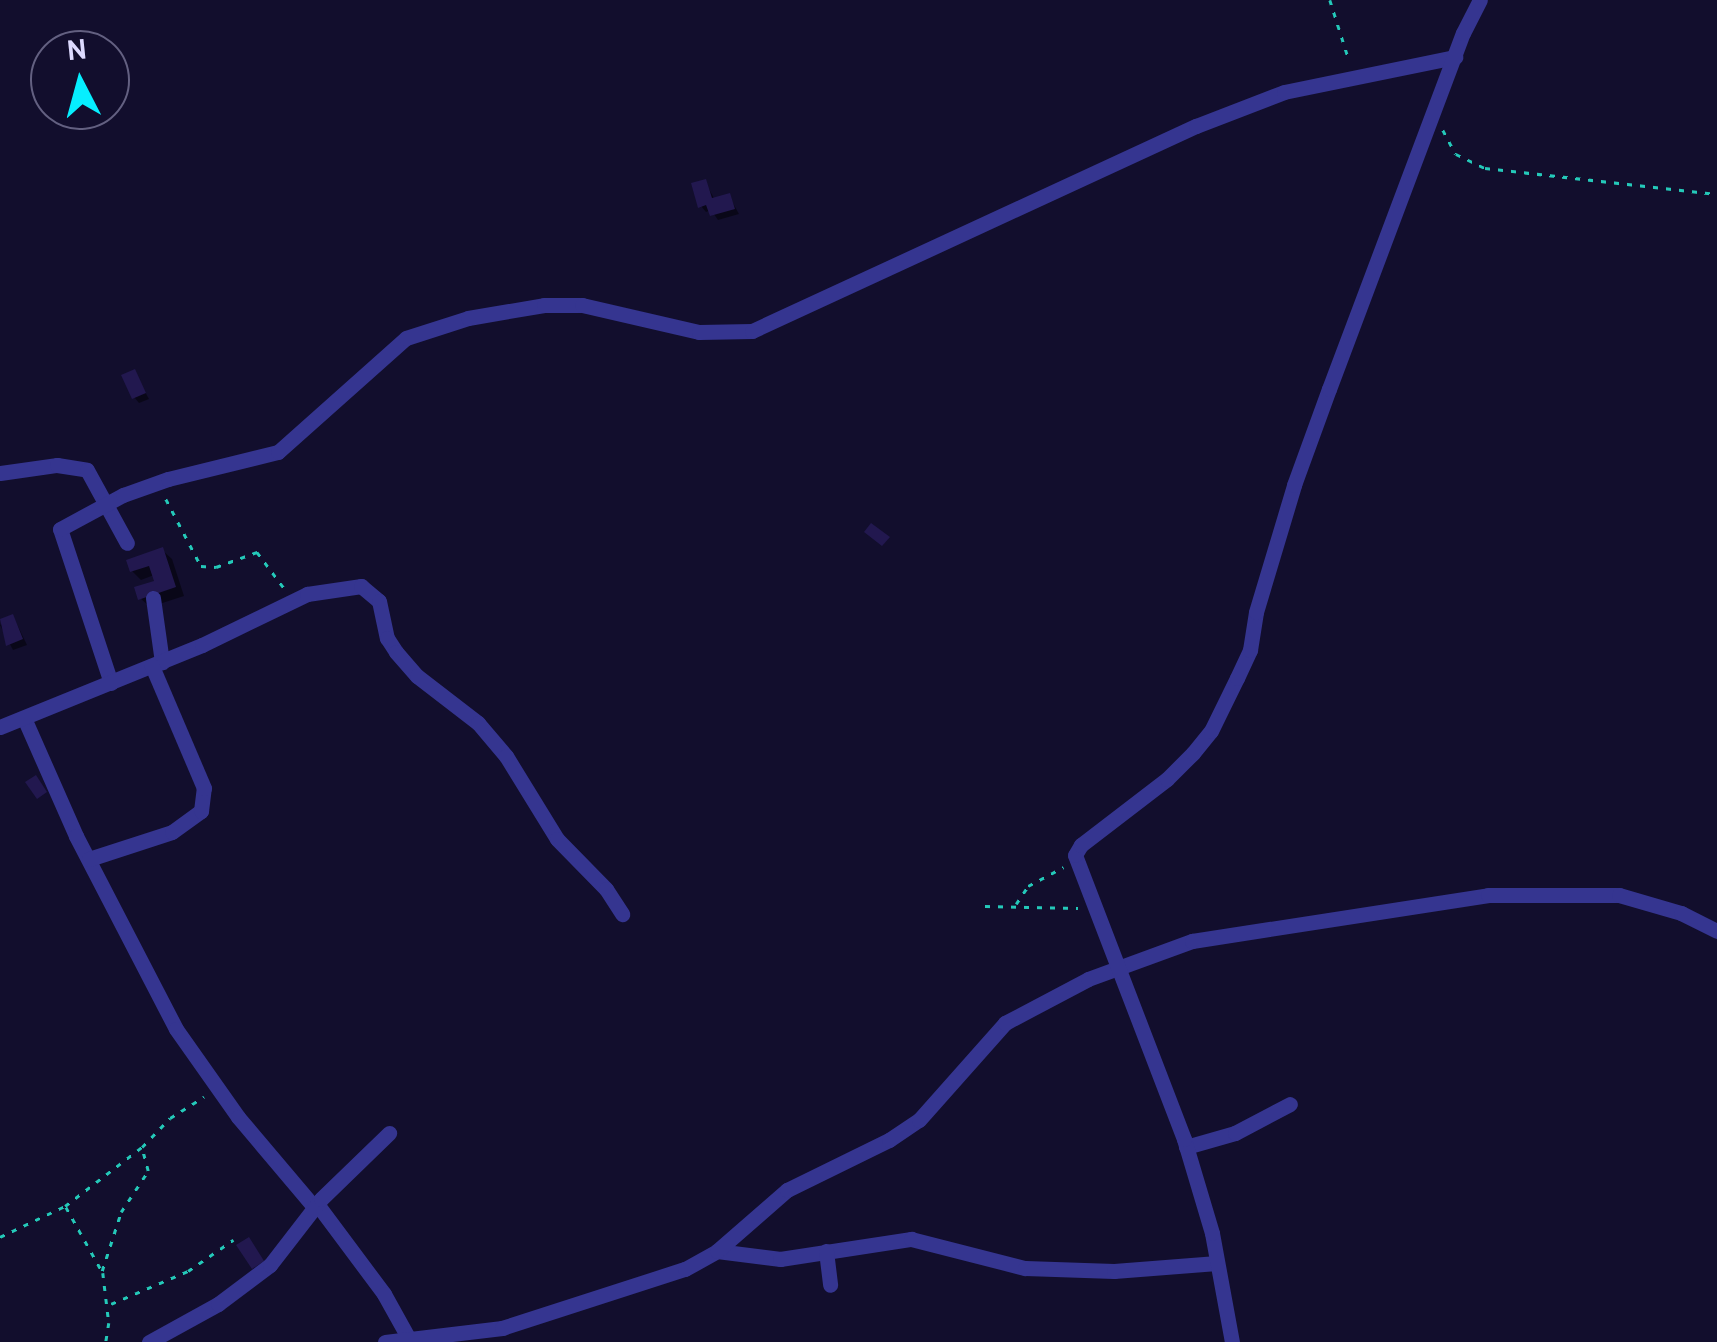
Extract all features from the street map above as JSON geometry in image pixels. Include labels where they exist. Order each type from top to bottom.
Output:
[{"type":"street","points":[[1232,1342],[1217,1263],[1186,1147],[1099,914],[1076,866],[1076,853],[1110,820],[1167,779],[1211,731],[1223,708],[1250,650],[1256,612],[1323,404],[1480,0]]},
{"type":"street","points":[[112,683],[59,534],[64,524],[149,486],[201,468],[278,452],[406,338],[468,318],[544,306],[582,305],[700,332],[752,331],[1196,126],[1284,92],[1455,57]]},
{"type":"street","points":[[0,462],[30,468]]},
{"type":"street","points":[[0,473],[57,465],[88,470],[98,482],[105,505],[126,543]]},
{"type":"street","points":[[0,727],[157,664],[304,596],[361,586],[379,601],[387,638],[396,652],[487,734],[557,839],[606,889],[622,914]]},
{"type":"street","points":[[89,859],[172,832],[200,811],[204,788],[157,664],[153,598]]},
{"type":"street","points":[[24,718],[89,859],[176,1029],[218,1088],[384,1294],[410,1339]]},
{"type":"street","points":[[386,1342],[502,1328],[685,1268],[717,1251],[787,1190],[889,1140],[918,1120],[1005,1023],[1119,966],[1210,938],[1488,895],[1619,894],[1681,914],[1717,931]]},
{"type":"street","points":[[1186,1147],[1236,1133],[1290,1104]]},
{"type":"street","points":[[149,1342],[218,1304],[270,1265],[315,1206],[389,1133]]},
{"type":"street","points":[[717,1251],[780,1258],[911,1238],[1025,1268],[1114,1271],[1217,1263]]},
{"type":"street","points":[[826,1252],[830,1285]]},
{"type":"path","points":[[1330,0],[1355,76]]},
{"type":"path","points":[[1436,110],[1456,154],[1485,168],[1660,191],[1717,194]]},
{"type":"path","points":[[149,486],[166,498],[206,569],[257,552],[282,587],[304,596]]},
{"type":"path","points":[[1016,905],[1023,890],[1056,874],[1076,853]]},
{"type":"path","points":[[985,906],[1063,905],[1099,914]]},
{"type":"path","points":[[0,1237],[65,1206],[142,1146],[170,1118],[218,1088]]},
{"type":"path","points":[[102,1271],[121,1212],[148,1171],[142,1146]]},
{"type":"path","points":[[65,1206],[102,1271],[108,1305],[106,1342]]},
{"type":"path","points":[[108,1305],[175,1277],[233,1240]]},
{"type":"building","points":[[706,179],[712,198],[730,193],[735,209],[710,216],[706,205],[698,208],[691,183]]},
{"type":"building","points":[[135,369],[146,393],[132,399],[121,375]]},
{"type":"building","points":[[871,523],[890,537],[882,546],[864,532]]},
{"type":"building","points":[[163,547],[176,587],[138,600],[134,587],[154,581],[149,566],[130,572],[126,560]]},
{"type":"building","points":[[13,614],[23,639],[6,646],[0,619]]},
{"type":"building","points":[[36,775],[47,792],[37,799],[25,782]]},
{"type":"building","points":[[249,1237],[264,1261],[252,1269],[236,1245]]}]
